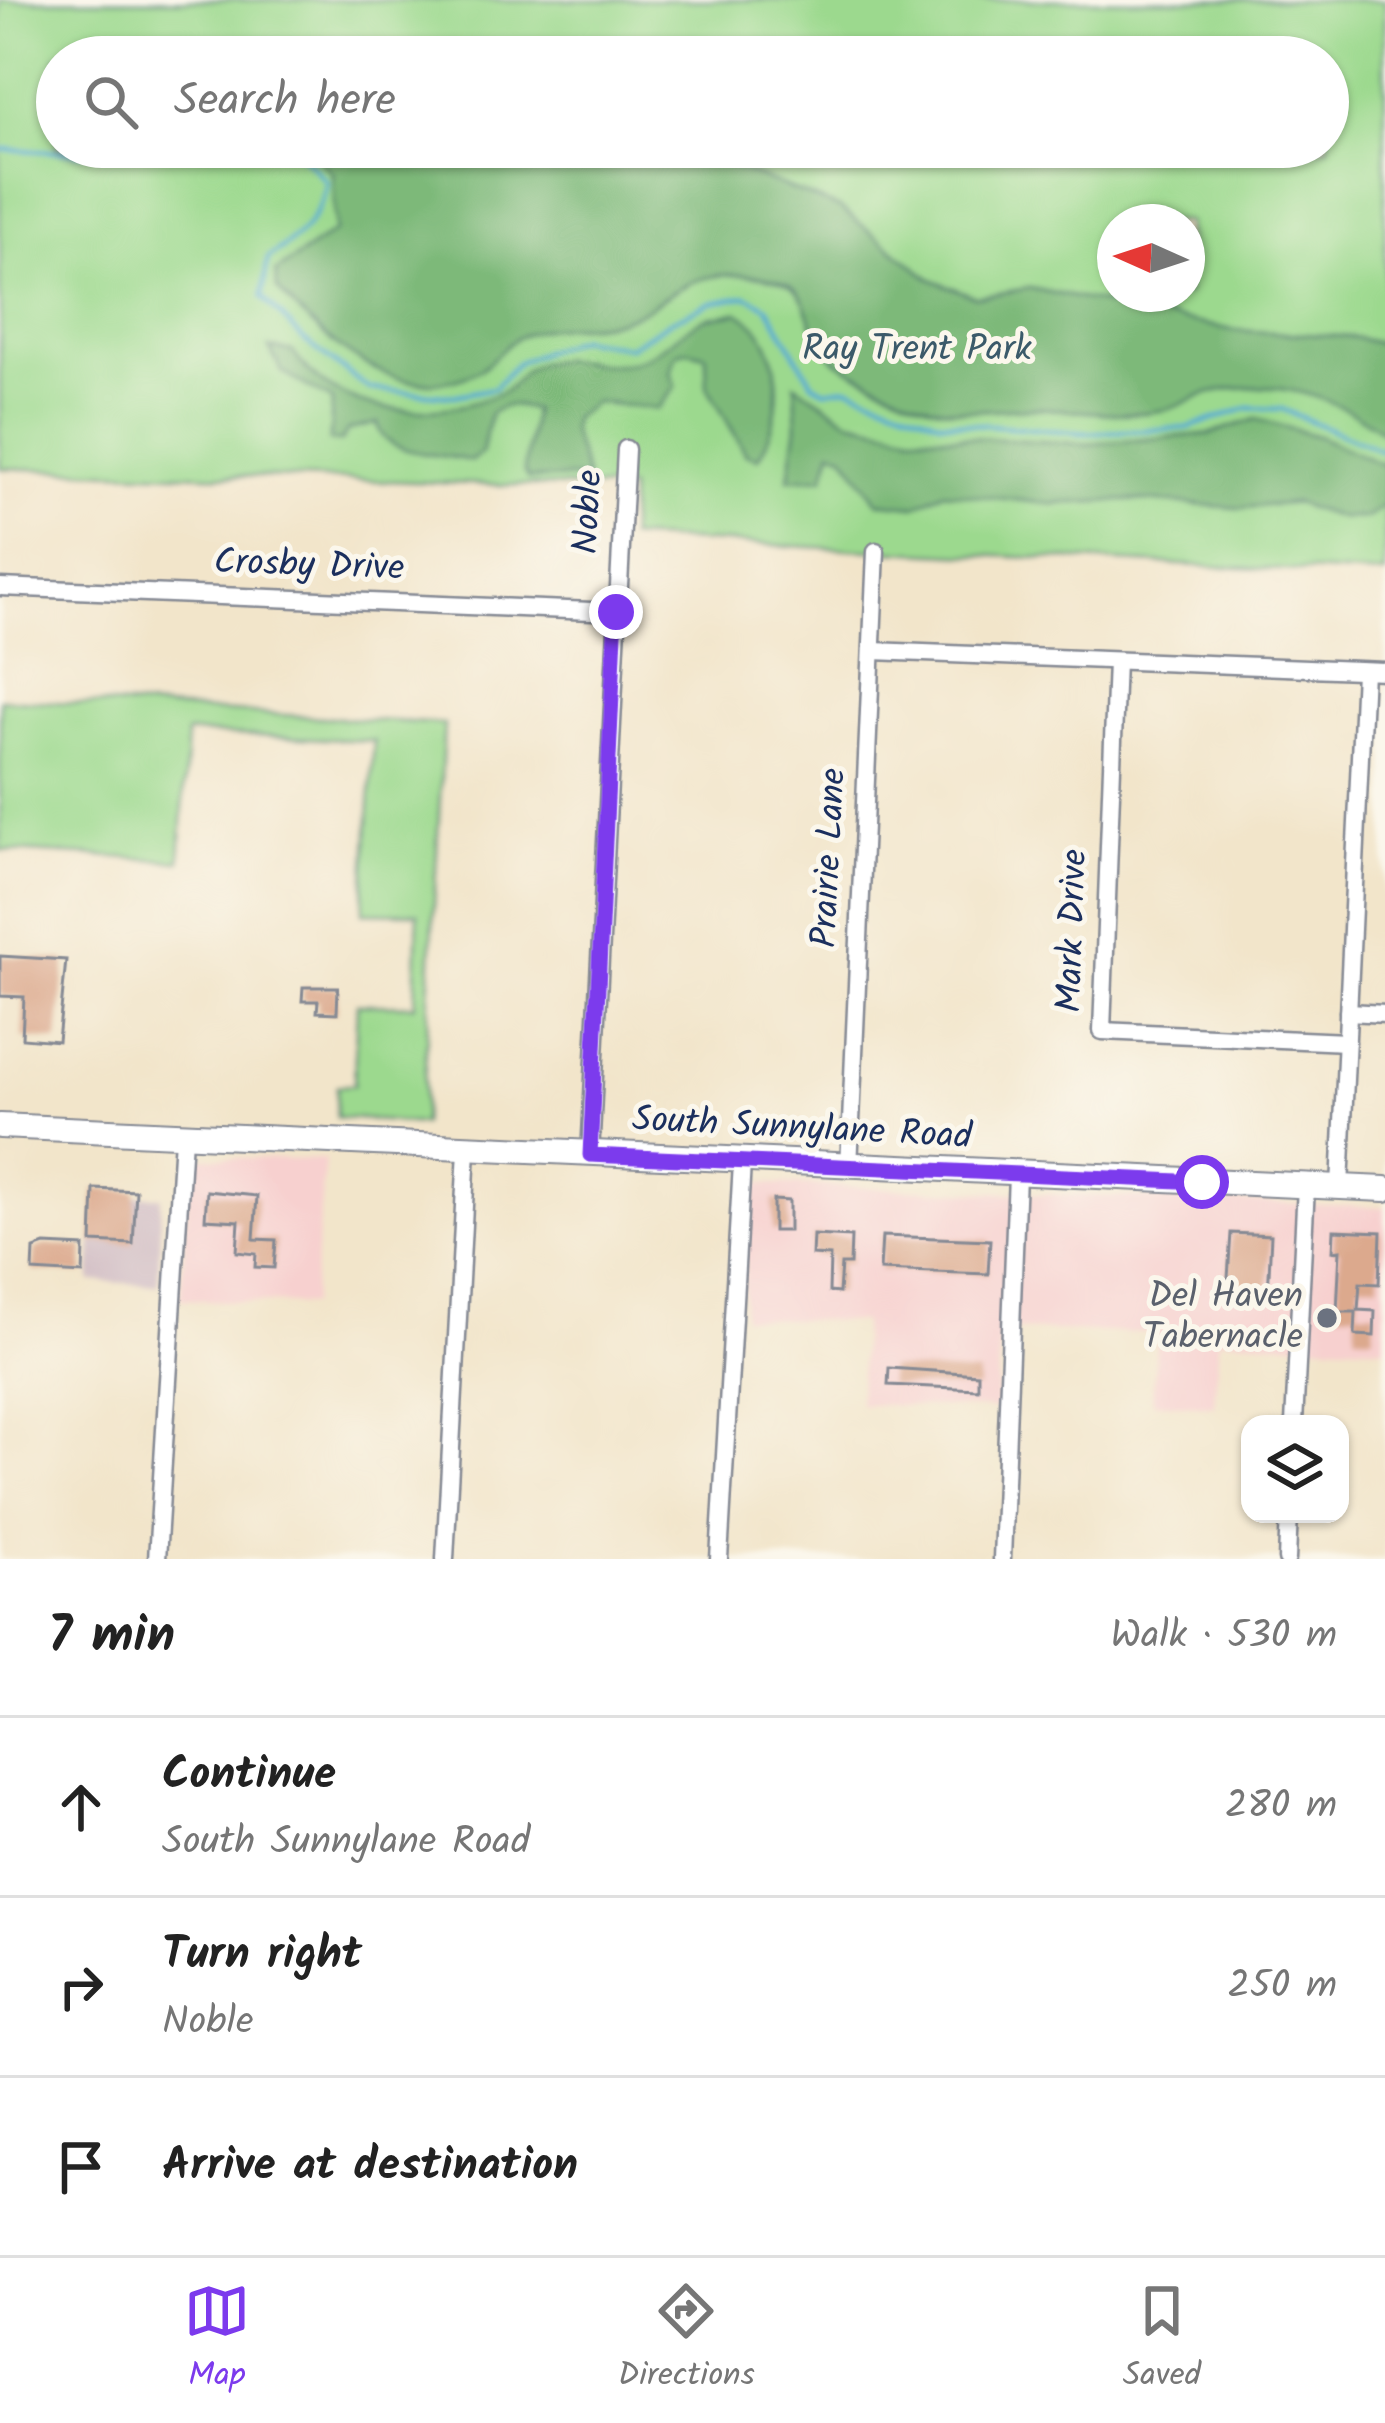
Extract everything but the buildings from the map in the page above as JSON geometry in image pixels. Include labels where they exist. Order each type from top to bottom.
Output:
[{"type":"main road","name":"South Sunnylane Road","points":[[0,1126],[1385,1190]]},
{"type":"street","name":"Noble","points":[[590,1155],[626,449]]},
{"type":"street","name":"Prairie Lane","points":[[849,1168],[876,550]]},
{"type":"street","name":"Crosby Drive","points":[[0,586],[616,612]]},
{"type":"street","points":[[873,651],[1385,671]]},
{"type":"street","name":"Mark Drive","points":[[1116,661],[1102,1031],[1347,1042]]},
{"type":"street","points":[[1340,1187],[1364,671]]},
{"type":"street","points":[[1348,1012],[1385,1014]]},
{"type":"street","points":[[157,1559],[183,1137]]},
{"type":"street","points":[[446,1559],[467,1150]]},
{"type":"street","points":[[719,1559],[742,1163]]},
{"type":"street","points":[[1002,1559],[1017,1174]]},
{"type":"street","points":[[1294,1415],[1306,1186]]},
{"type":"street","points":[[1287,1559],[1289,1523]]},
{"type":"shaded area","points":[[199,1157],[325,1160],[311,1305],[180,1299],[190,1171]]},
{"type":"shaded area","points":[[748,1183],[1385,1207],[1385,1347],[1219,1339],[1214,1406],[1152,1402],[1157,1333],[1000,1330],[996,1409],[859,1404],[862,1322],[743,1317]]},
{"type":"shaded area","points":[[135,1196],[161,1196],[158,1285],[90,1281],[92,1242],[133,1244]]},
{"type":"green space","name":"Ray Trent Park","points":[[0,0],[1385,0],[1385,575],[629,538],[629,489],[0,468]]},
{"type":"green space","points":[[327,168],[736,168],[840,208],[931,279],[975,297],[1030,288],[1097,302],[1097,312],[1145,312],[1232,330],[1353,337],[1385,345],[1385,434],[1323,399],[1277,388],[1230,389],[1170,409],[1133,413],[936,407],[838,362],[820,341],[797,292],[770,278],[744,275],[704,278],[619,320],[533,332],[515,339],[479,370],[450,381],[422,383],[394,377],[342,349],[277,289],[276,272],[335,231],[333,174]]},
{"type":"green space","points":[[738,312],[766,340],[777,379],[774,421],[758,458],[746,454],[707,386],[706,355],[687,350],[676,354],[671,372],[676,387],[658,409],[595,402],[573,418],[571,431],[587,478],[528,479],[524,472],[533,410],[515,406],[490,414],[482,453],[471,461],[401,448],[381,434],[378,423],[348,430],[341,442],[330,441],[332,400],[283,373],[269,348],[292,351],[334,390],[360,401],[388,408],[446,408],[502,392],[525,370],[541,363],[633,362],[702,320]]},
{"type":"green space","points":[[795,384],[850,420],[911,434],[1088,444],[1209,434],[1256,419],[1317,436],[1385,466],[1385,504],[1367,518],[1340,518],[1295,503],[1240,508],[1133,500],[1051,504],[944,492],[915,506],[878,502],[844,454],[832,450],[824,477],[789,479],[797,426]]},
{"type":"green space","points":[[0,699],[444,724],[422,1124],[336,1117],[337,1086],[354,1085],[357,1004],[415,1005],[418,913],[363,912],[374,741],[187,733],[180,861],[0,850]]},
{"type":"waterway","points":[[0,149],[36,151]]},
{"type":"waterway","points":[[313,168],[327,182],[319,207],[306,227],[268,258],[262,297],[304,340],[369,389],[453,396],[494,388],[518,362],[579,338],[629,347],[710,303],[747,296],[768,307],[812,382],[825,390],[848,387],[940,421],[1085,433],[1187,428],[1248,408],[1282,409],[1385,452]]},
{"type":"place","name":"Del Haven Tabernacle","points":[[1327,1318]]},
{"type":"route","points":[[616,612],[590,1155],[1202,1182]]}]
